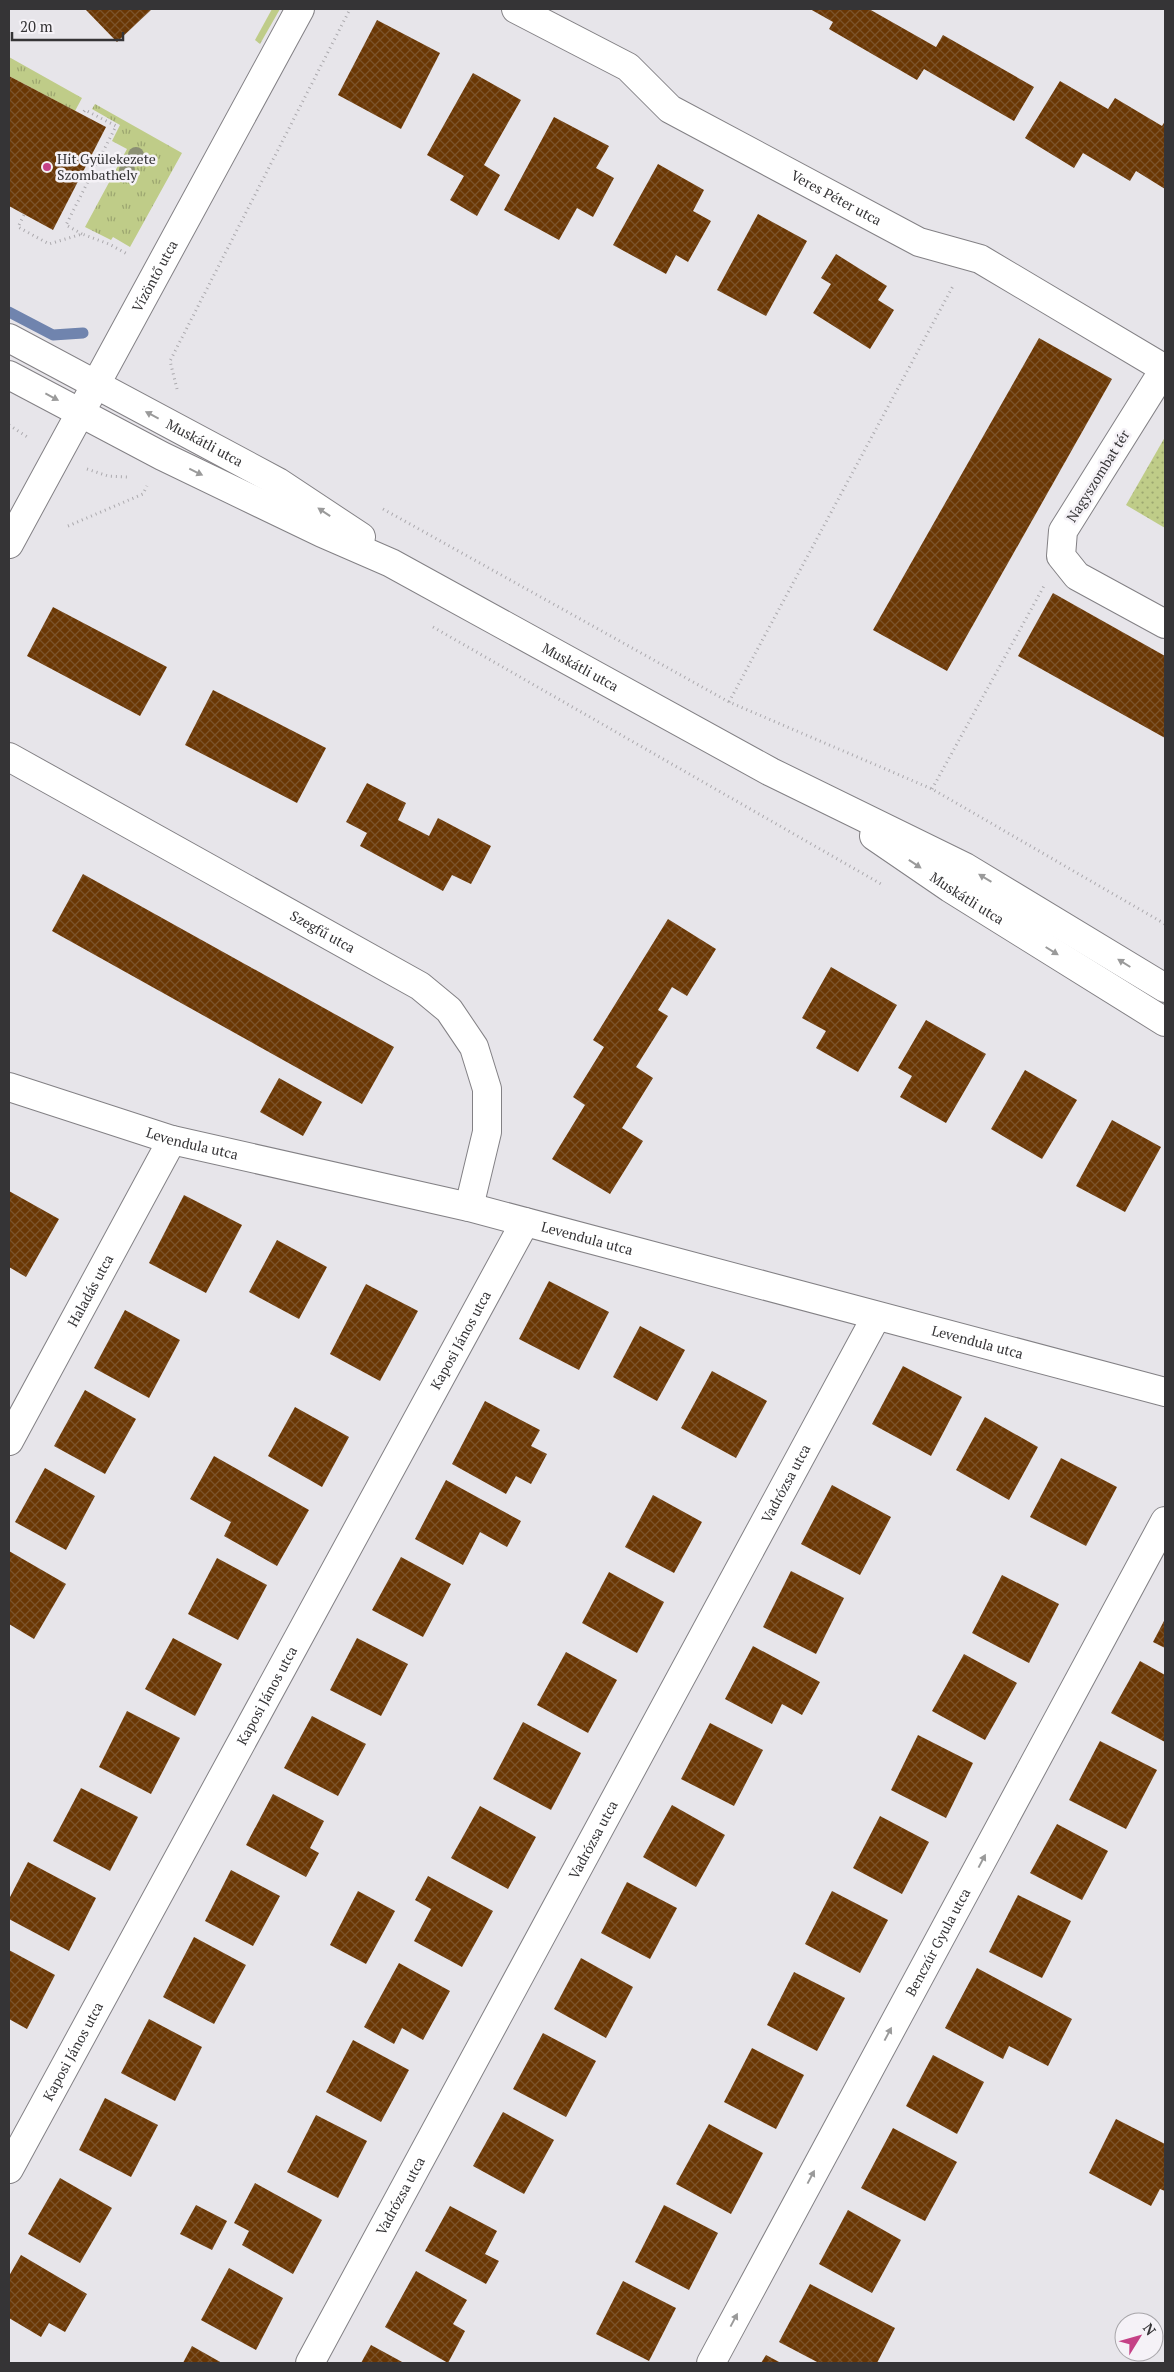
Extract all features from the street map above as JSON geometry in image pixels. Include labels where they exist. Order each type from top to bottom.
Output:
[{"type":"street","name":"Vízöntő utca","points":[[9,544],[300,9]]},
{"type":"street","name":"Veres Péter utca","points":[[516,9],[628,67],[670,109],[919,242],[980,259],[1165,368]]},
{"type":"street","name":"Muskátli utca","points":[[9,338],[278,482],[358,535],[391,563]]},
{"type":"street","name":"Nagyszombat tér","points":[[1061,556],[1063,531],[1165,368]]},
{"type":"street","name":"Muskátli utca","points":[[9,375],[162,456],[322,533],[391,563],[771,772],[845,816],[950,888],[1165,1022]]},
{"type":"street","points":[[1061,556],[1077,576],[1165,624]]},
{"type":"street","name":"Szegfű utca","points":[[9,757],[420,986],[449,1010],[474,1047],[487,1089],[487,1132],[469,1207]]},
{"type":"street","name":"Muskátli utca","points":[[771,772],[965,867],[1165,988]]},
{"type":"street","name":"Levendula utca","points":[[9,1087],[172,1140],[469,1207],[876,1317],[1165,1392]]},
{"type":"street","name":"Haladás utca","points":[[9,1440],[172,1140]]},
{"type":"street","name":"Kaposi János utca","points":[[9,2169],[525,1222]]},
{"type":"street","name":"Vadrózsa utca","points":[[310,2363],[876,1317]]},
{"type":"street","name":"Benczúr Gyula utca","points":[[711,2363],[1165,1521]]},
{"type":"path","points":[[179,392],[175,385],[170,361],[350,9]]},
{"type":"path","points":[[82,114],[85,110],[116,126],[66,225],[82,234],[109,244],[157,271]]},
{"type":"path","points":[[24,215],[18,227],[49,244],[82,234]]},
{"type":"path","points":[[729,702],[953,289],[960,254]]},
{"type":"path","points":[[9,425],[26,437]]},
{"type":"path","points":[[87,469],[96,473],[132,478]]},
{"type":"path","points":[[140,482],[155,489]]},
{"type":"path","points":[[68,526],[143,494],[147,485]]},
{"type":"path","points":[[380,508],[729,702],[932,790],[1165,924]]},
{"type":"path","points":[[932,790],[1061,556]]},
{"type":"path","points":[[431,626],[886,888]]},
{"type":"green space","points":[[272,9],[280,9],[260,44],[255,40]]},
{"type":"green space","points":[[9,57],[82,98],[75,111],[9,76]]},
{"type":"green space","points":[[95,104],[182,153],[130,247],[113,237],[111,240],[85,227],[127,149],[112,141],[120,125],[92,109]]},
{"type":"green space","points":[[1165,437],[1165,528],[1126,505]]},
{"type":"building","points":[[85,9],[152,9],[117,42]]},
{"type":"building","points":[[810,9],[869,9],[936,47],[943,35],[1034,87],[1014,121],[924,69],[917,80],[829,29],[833,22]]},
{"type":"building","points":[[377,20],[440,53],[401,129],[338,95]]},
{"type":"building","points":[[473,73],[521,100],[484,165],[500,175],[477,216],[450,200],[464,176],[427,155]]},
{"type":"building","name":"Hit Gyülekezete Szombathely","points":[[9,76],[106,127],[53,230],[9,206]]},
{"type":"building","points":[[1060,81],[1108,109],[1115,98],[1162,126],[1165,121],[1165,189],[1136,171],[1130,181],[1083,153],[1074,168],[1025,138]]},
{"type":"building","points":[[554,117],[609,146],[596,168],[614,178],[593,217],[577,208],[559,240],[504,210]]},
{"type":"building","points":[[658,164],[704,190],[693,211],[711,221],[688,262],[676,255],[666,274],[613,245]]},
{"type":"building","points":[[758,214],[807,241],[766,316],[717,290]]},
{"type":"building","points":[[836,254],[887,286],[878,300],[894,310],[870,349],[813,313],[831,284],[821,278]]},
{"type":"building","points":[[1039,338],[1112,379],[947,671],[873,630]]},
{"type":"building","points":[[1053,593],[1165,656],[1165,738],[1018,656]]},
{"type":"building","points":[[53,607],[167,667],[140,716],[27,656]]},
{"type":"building","points":[[213,690],[326,748],[297,803],[185,745]]},
{"type":"building","points":[[367,783],[406,803],[398,820],[429,836],[438,818],[491,846],[471,884],[452,875],[443,891],[360,846],[367,833],[346,822]]},
{"type":"building","points":[[83,874],[394,1047],[362,1104],[52,931]]},
{"type":"building","points":[[668,919],[716,949],[687,996],[672,987],[658,1010],[668,1016],[636,1067],[653,1078],[622,1128],[643,1141],[610,1194],[552,1159],[585,1105],[573,1097],[604,1047],[593,1040]]},
{"type":"building","points":[[831,967],[897,1005],[858,1072],[816,1048],[826,1031],[802,1018]]},
{"type":"building","points":[[926,1020],[986,1054],[946,1123],[900,1097],[912,1076],[898,1068]]},
{"type":"building","points":[[1025,1070],[1077,1100],[1042,1159],[991,1129]]},
{"type":"building","points":[[279,1078],[322,1102],[303,1136],[260,1112]]},
{"type":"building","points":[[1112,1120],[1161,1147],[1125,1212],[1076,1186]]},
{"type":"building","points":[[9,1191],[59,1219],[26,1277],[9,1267]]},
{"type":"building","points":[[184,1195],[242,1225],[206,1293],[149,1263]]},
{"type":"building","points":[[277,1240],[327,1267],[299,1319],[249,1292]]},
{"type":"building","points":[[549,1281],[609,1312],[579,1370],[519,1339]]},
{"type":"building","points":[[366,1284],[418,1311],[380,1381],[330,1354]]},
{"type":"building","points":[[125,1310],[180,1340],[149,1398],[94,1368]]},
{"type":"building","points":[[640,1326],[685,1350],[657,1401],[613,1377]]},
{"type":"building","points":[[903,1366],[962,1397],[931,1456],[872,1424]]},
{"type":"building","points":[[712,1371],[767,1401],[736,1458],[681,1428]]},
{"type":"building","points":[[85,1390],[136,1419],[105,1474],[54,1446]]},
{"type":"building","points":[[485,1401],[540,1430],[531,1446],[547,1454],[531,1484],[516,1476],[506,1494],[452,1464]]},
{"type":"building","points":[[295,1407],[349,1437],[322,1487],[268,1456]]},
{"type":"building","points":[[985,1417],[1038,1447],[1009,1500],[956,1470]]},
{"type":"building","points":[[214,1456],[309,1510],[277,1566],[224,1536],[231,1522],[190,1499]]},
{"type":"building","points":[[1061,1458],[1117,1487],[1086,1546],[1030,1517]]},
{"type":"building","points":[[45,1468],[95,1496],[66,1550],[15,1522]]},
{"type":"building","points":[[446,1480],[521,1521],[507,1547],[480,1532],[463,1565],[415,1539]]},
{"type":"building","points":[[832,1485],[891,1517],[860,1575],[801,1544]]},
{"type":"building","points":[[653,1495],[702,1522],[674,1573],[625,1547]]},
{"type":"building","points":[[9,1551],[66,1584],[34,1639],[9,1624]]},
{"type":"building","points":[[401,1557],[451,1584],[423,1637],[372,1610]]},
{"type":"building","points":[[217,1558],[267,1585],[238,1640],[188,1614]]},
{"type":"building","points":[[791,1571],[844,1598],[816,1654],[763,1627]]},
{"type":"building","points":[[609,1572],[664,1602],[637,1653],[582,1623]]},
{"type":"building","points":[[1002,1575],[1059,1604],[1029,1663],[972,1633]]},
{"type":"building","points":[[1165,1619],[1165,1648],[1153,1642]]},
{"type":"building","points":[[173,1638],[222,1664],[195,1716],[145,1689]]},
{"type":"building","points":[[357,1638],[408,1664],[381,1716],[330,1690]]},
{"type":"building","points":[[753,1646],[820,1682],[802,1715],[782,1704],[772,1724],[725,1699]]},
{"type":"building","points":[[566,1652],[617,1680],[588,1733],[537,1705]]},
{"type":"building","points":[[964,1654],[1017,1683],[985,1740],[932,1711]]},
{"type":"building","points":[[1140,1661],[1165,1675],[1165,1742],[1111,1713]]},
{"type":"building","points":[[127,1711],[180,1738],[151,1794],[99,1767]]},
{"type":"building","points":[[312,1716],[366,1744],[338,1796],[284,1768]]},
{"type":"building","points":[[523,1722],[581,1753],[551,1810],[493,1779]]},
{"type":"building","points":[[710,1723],[763,1750],[734,1806],[681,1779]]},
{"type":"building","points":[[918,1735],[973,1763],[946,1818],[891,1790]]},
{"type":"building","points":[[1100,1741],[1157,1770],[1126,1829],[1069,1800]]},
{"type":"building","points":[[81,1788],[138,1817],[110,1871],[53,1841]]},
{"type":"building","points":[[273,1794],[324,1821],[310,1848],[319,1853],[306,1877],[246,1845]]},
{"type":"building","points":[[672,1805],[725,1835],[696,1887],[643,1857]]},
{"type":"building","points":[[480,1806],[536,1837],[508,1889],[451,1858]]},
{"type":"building","points":[[880,1816],[929,1842],[902,1894],[853,1868]]},
{"type":"building","points":[[1057,1824],[1108,1851],[1082,1900],[1030,1873]]},
{"type":"building","points":[[28,1862],[96,1898],[69,1951],[9,1919],[9,1899]]},
{"type":"building","points":[[231,1870],[280,1896],[253,1946],[205,1921]]},
{"type":"building","points":[[428,1876],[493,1911],[462,1967],[414,1941],[431,1909],[415,1900]]},
{"type":"building","points":[[627,1882],[677,1908],[650,1959],[601,1933]]},
{"type":"building","points":[[358,1891],[395,1911],[366,1964],[330,1945]]},
{"type":"building","points":[[832,1891],[888,1920],[860,1973],[805,1944]]},
{"type":"building","points":[[1018,1895],[1071,1921],[1042,1978],[989,1952]]},
{"type":"building","points":[[194,1937],[246,1965],[214,2024],[163,1997]]},
{"type":"building","points":[[9,1950],[55,1975],[27,2029],[9,2019]]},
{"type":"building","points":[[581,1958],[633,1987],[606,2038],[554,2009]]},
{"type":"building","points":[[399,1963],[450,1991],[423,2040],[402,2028],[394,2044],[364,2027]]},
{"type":"building","points":[[977,1968],[1072,2019],[1048,2066],[1009,2046],[1003,2059],[945,2028]]},
{"type":"building","points":[[794,1972],[845,1998],[817,2051],[767,2025]]},
{"type":"building","points":[[149,2019],[202,2047],[175,2101],[121,2073]]},
{"type":"building","points":[[543,2033],[596,2061],[566,2117],[513,2089]]},
{"type":"building","points":[[353,2040],[409,2070],[381,2122],[326,2092]]},
{"type":"building","points":[[752,2048],[804,2075],[776,2129],[724,2102]]},
{"type":"building","points":[[933,2055],[984,2082],[957,2134],[906,2106]]},
{"type":"building","points":[[105,2098],[158,2125],[131,2177],[79,2150]]},
{"type":"building","points":[[503,2112],[554,2140],[524,2194],[473,2166]]},
{"type":"building","points":[[316,2115],[367,2141],[338,2198],[287,2172]]},
{"type":"building","points":[[1116,2119],[1165,2144],[1165,2191],[1160,2189],[1151,2206],[1089,2173]]},
{"type":"building","points":[[709,2124],[763,2153],[731,2214],[676,2184]]},
{"type":"building","points":[[893,2128],[957,2162],[925,2221],[861,2188]]},
{"type":"building","points":[[60,2178],[112,2208],[80,2263],[28,2234]]},
{"type":"building","points":[[255,2183],[322,2220],[293,2274],[242,2245],[249,2231],[234,2223]]},
{"type":"building","points":[[196,2205],[227,2221],[212,2250],[180,2234]]},
{"type":"building","points":[[664,2205],[718,2233],[689,2290],[635,2262]]},
{"type":"building","points":[[450,2206],[497,2231],[485,2254],[499,2261],[486,2284],[425,2251]]},
{"type":"building","points":[[848,2210],[901,2240],[872,2293],[819,2264]]},
{"type":"building","points":[[21,2255],[87,2294],[65,2332],[49,2323],[41,2337],[9,2318],[9,2276]]},
{"type":"building","points":[[229,2268],[283,2298],[256,2350],[201,2320]]},
{"type":"building","points":[[416,2271],[467,2300],[453,2324],[465,2331],[448,2363],[385,2327]]},
{"type":"building","points":[[623,2281],[676,2308],[649,2361],[596,2334]]},
{"type":"building","points":[[810,2284],[895,2328],[877,2363],[819,2363],[779,2342]]},
{"type":"building","points":[[371,2345],[404,2363],[361,2363]]},
{"type":"building","points":[[192,2346],[222,2363],[183,2363]]},
{"type":"building","points":[[766,2355],[781,2363],[761,2363]]},
{"type":"waterway","points":[[9,312],[53,335],[83,333]]},
{"type":"place","name":"Hit Gyülekezete Szombathely","points":[[47,167]]}]
